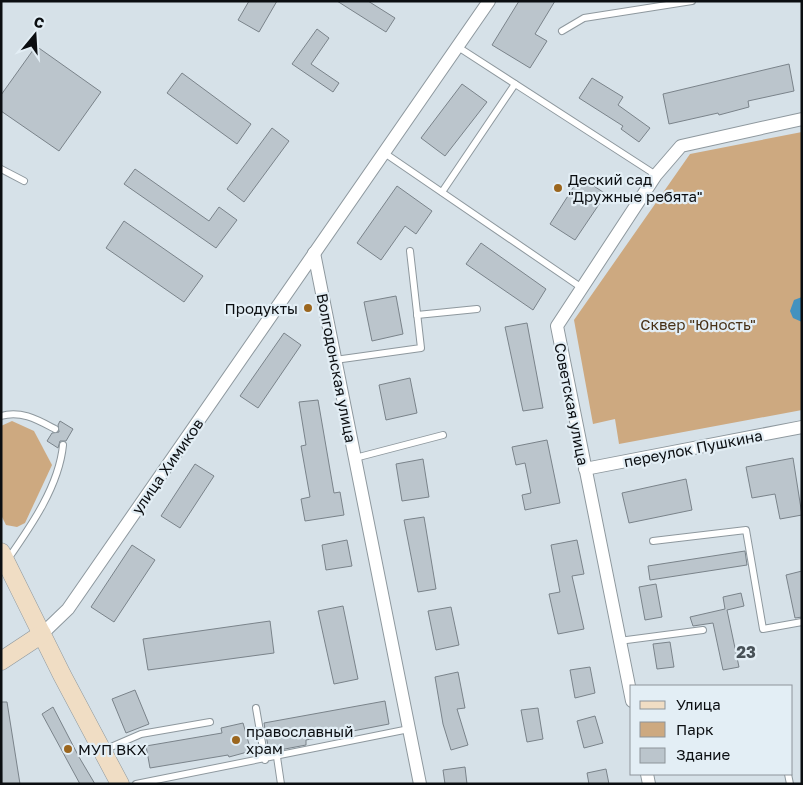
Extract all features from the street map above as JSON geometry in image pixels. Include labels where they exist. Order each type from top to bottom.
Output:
[{"type":"street","points":[[314,253],[490,1]]},
{"type":"street","name":"Советская улица","points":[[630,692],[557,326],[656,175],[681,146],[802,119]]},
{"type":"street","name":"Волгодонская улица","points":[[314,253],[420,784]]},
{"type":"street","name":"улица Химиков","points":[[1,661],[42,634],[68,609],[314,253]]},
{"type":"street","name":"переулок Пушкина","points":[[585,468],[802,427]]},
{"type":"street","points":[[3,557],[120,784]]},
{"type":"lane","points":[[562,32],[584,18],[650,4],[692,1]]},
{"type":"lane","points":[[458,47],[656,175]]},
{"type":"lane","points":[[442,192],[515,84]]},
{"type":"lane","points":[[383,152],[582,288]]},
{"type":"lane","points":[[1,169],[24,181]]},
{"type":"lane","points":[[335,360],[421,348],[410,251]]},
{"type":"lane","points":[[418,315],[477,309]]},
{"type":"lane","points":[[1,416],[10,413],[27,415],[55,430]]},
{"type":"lane","points":[[355,458],[443,435]]},
{"type":"lane","points":[[3,557],[37,517],[62,457],[64,445]]},
{"type":"lane","points":[[653,541],[746,530],[763,629],[802,622]]},
{"type":"lane","points":[[619,641],[703,630]]},
{"type":"lane","points":[[256,708],[265,760]]},
{"type":"lane","points":[[103,751],[141,734],[210,722]]},
{"type":"lane","points":[[136,784],[265,760],[409,729]]},
{"type":"lane","points":[[277,757],[282,784]]},
{"type":"green space","name":"Сквер \"Юность\"","points":[[802,132],[802,410],[619,444],[615,419],[593,424],[574,320],[690,154]]},
{"type":"green space","points":[[12,421],[34,431],[52,465],[25,523],[17,527],[6,525],[1,515],[1,426]]},
{"type":"water","points":[[802,297],[802,322],[793,318],[790,311],[794,300]]},
{"type":"building","points":[[249,1],[277,1],[259,32],[238,20]]},
{"type":"building","points":[[337,1],[368,1],[395,18],[386,32]]},
{"type":"building","points":[[519,1],[555,1],[535,34],[547,41],[530,68],[492,45]]},
{"type":"building","points":[[317,29],[329,38],[311,64],[339,83],[333,92],[292,64]]},
{"type":"building","points":[[36,46],[101,92],[59,151],[1,111],[1,95]]},
{"type":"building","points":[[789,64],[794,91],[748,101],[749,107],[719,115],[718,113],[669,124],[663,94]]},
{"type":"building","points":[[182,73],[251,124],[237,144],[167,93]]},
{"type":"building","points":[[592,78],[623,97],[618,105],[650,128],[639,142],[621,129],[623,126],[579,98]]},
{"type":"building","points":[[462,84],[487,102],[445,156],[421,138]]},
{"type":"building","points":[[272,128],[289,141],[244,202],[227,189]]},
{"type":"building","points":[[135,169],[209,221],[219,207],[237,220],[216,248],[124,184]]},
{"type":"building","points":[[580,177],[606,194],[575,240],[550,224]]},
{"type":"building","points":[[397,186],[432,211],[416,234],[405,226],[381,260],[357,243]]},
{"type":"building","points":[[124,221],[203,276],[184,302],[106,248]]},
{"type":"building","points":[[481,243],[546,289],[533,310],[466,264]]},
{"type":"building","points":[[396,296],[403,334],[372,341],[364,302]]},
{"type":"building","points":[[527,323],[543,408],[523,411],[505,327]]},
{"type":"building","points":[[284,333],[301,345],[258,408],[240,396]]},
{"type":"building","points":[[410,378],[417,413],[386,420],[379,385]]},
{"type":"building","points":[[318,400],[334,493],[340,492],[344,515],[305,521],[301,499],[310,497],[301,446],[306,445],[299,402]]},
{"type":"building","points":[[60,421],[73,429],[66,441],[60,441],[58,448],[47,441],[52,433],[59,432],[58,425]]},
{"type":"building","points":[[547,440],[560,503],[525,510],[522,495],[531,493],[525,463],[516,465],[512,447]]},
{"type":"building","points":[[793,458],[802,515],[780,519],[775,494],[752,498],[746,467]]},
{"type":"building","points":[[423,459],[429,497],[402,501],[396,464]]},
{"type":"building","points":[[195,464],[214,476],[180,528],[161,516]]},
{"type":"building","points":[[686,479],[692,510],[629,523],[622,493]]},
{"type":"building","points":[[424,517],[436,589],[418,592],[404,520]]},
{"type":"building","points":[[347,540],[352,566],[326,570],[322,545]]},
{"type":"building","points":[[577,540],[584,574],[572,576],[584,629],[558,634],[549,594],[560,592],[551,545]]},
{"type":"building","points":[[132,545],[155,560],[114,622],[91,607]]},
{"type":"building","points":[[745,551],[747,565],[650,580],[648,566]]},
{"type":"building","points":[[802,571],[802,617],[795,618],[786,575]]},
{"type":"building","points":[[656,584],[662,617],[645,620],[639,587]]},
{"type":"building","points":[[741,593],[744,606],[727,610],[739,667],[723,670],[713,623],[693,626],[690,617],[725,609],[723,597]]},
{"type":"building","points":[[343,606],[358,679],[334,684],[318,611]]},
{"type":"building","points":[[451,607],[459,645],[436,650],[428,611]]},
{"type":"building","points":[[270,621],[274,653],[148,670],[143,639]]},
{"type":"building","points":[[670,642],[674,667],[657,669],[653,644]]},
{"type":"building","points":[[590,667],[595,693],[575,698],[570,670]]},
{"type":"building","points":[[458,672],[465,708],[457,709],[468,745],[451,750],[443,724],[435,677]]},
{"type":"building","points":[[135,690],[149,724],[126,733],[112,699]]},
{"type":"building","points":[[385,701],[389,724],[306,740],[306,745],[269,752],[264,723]]},
{"type":"building","points":[[1,702],[7,702],[20,784],[2,784]]},
{"type":"building","name":"МУП ВКХ","points":[[53,707],[95,784],[80,784],[42,714]]},
{"type":"building","points":[[538,708],[543,739],[527,742],[521,710]]},
{"type":"building","points":[[595,716],[603,743],[584,748],[577,721]]},
{"type":"building","points":[[243,723],[251,751],[229,757],[228,755],[150,768],[146,746],[222,733],[221,728]]},
{"type":"building","points":[[465,767],[467,784],[445,784],[443,770]]},
{"type":"building","points":[[606,769],[609,784],[589,784],[587,773]]},
{"type":"place","name":"Деский сад \"Дружные ребята\"","points":[[558,188]]},
{"type":"place","name":"Продукты","points":[[308,308]]},
{"type":"place","name":"православный храм","points":[[236,740]]},
{"type":"place","name":"МУП ВКХ","points":[[68,749]]},
{"type":"district","name":"23","points":[[746,652]]}]
